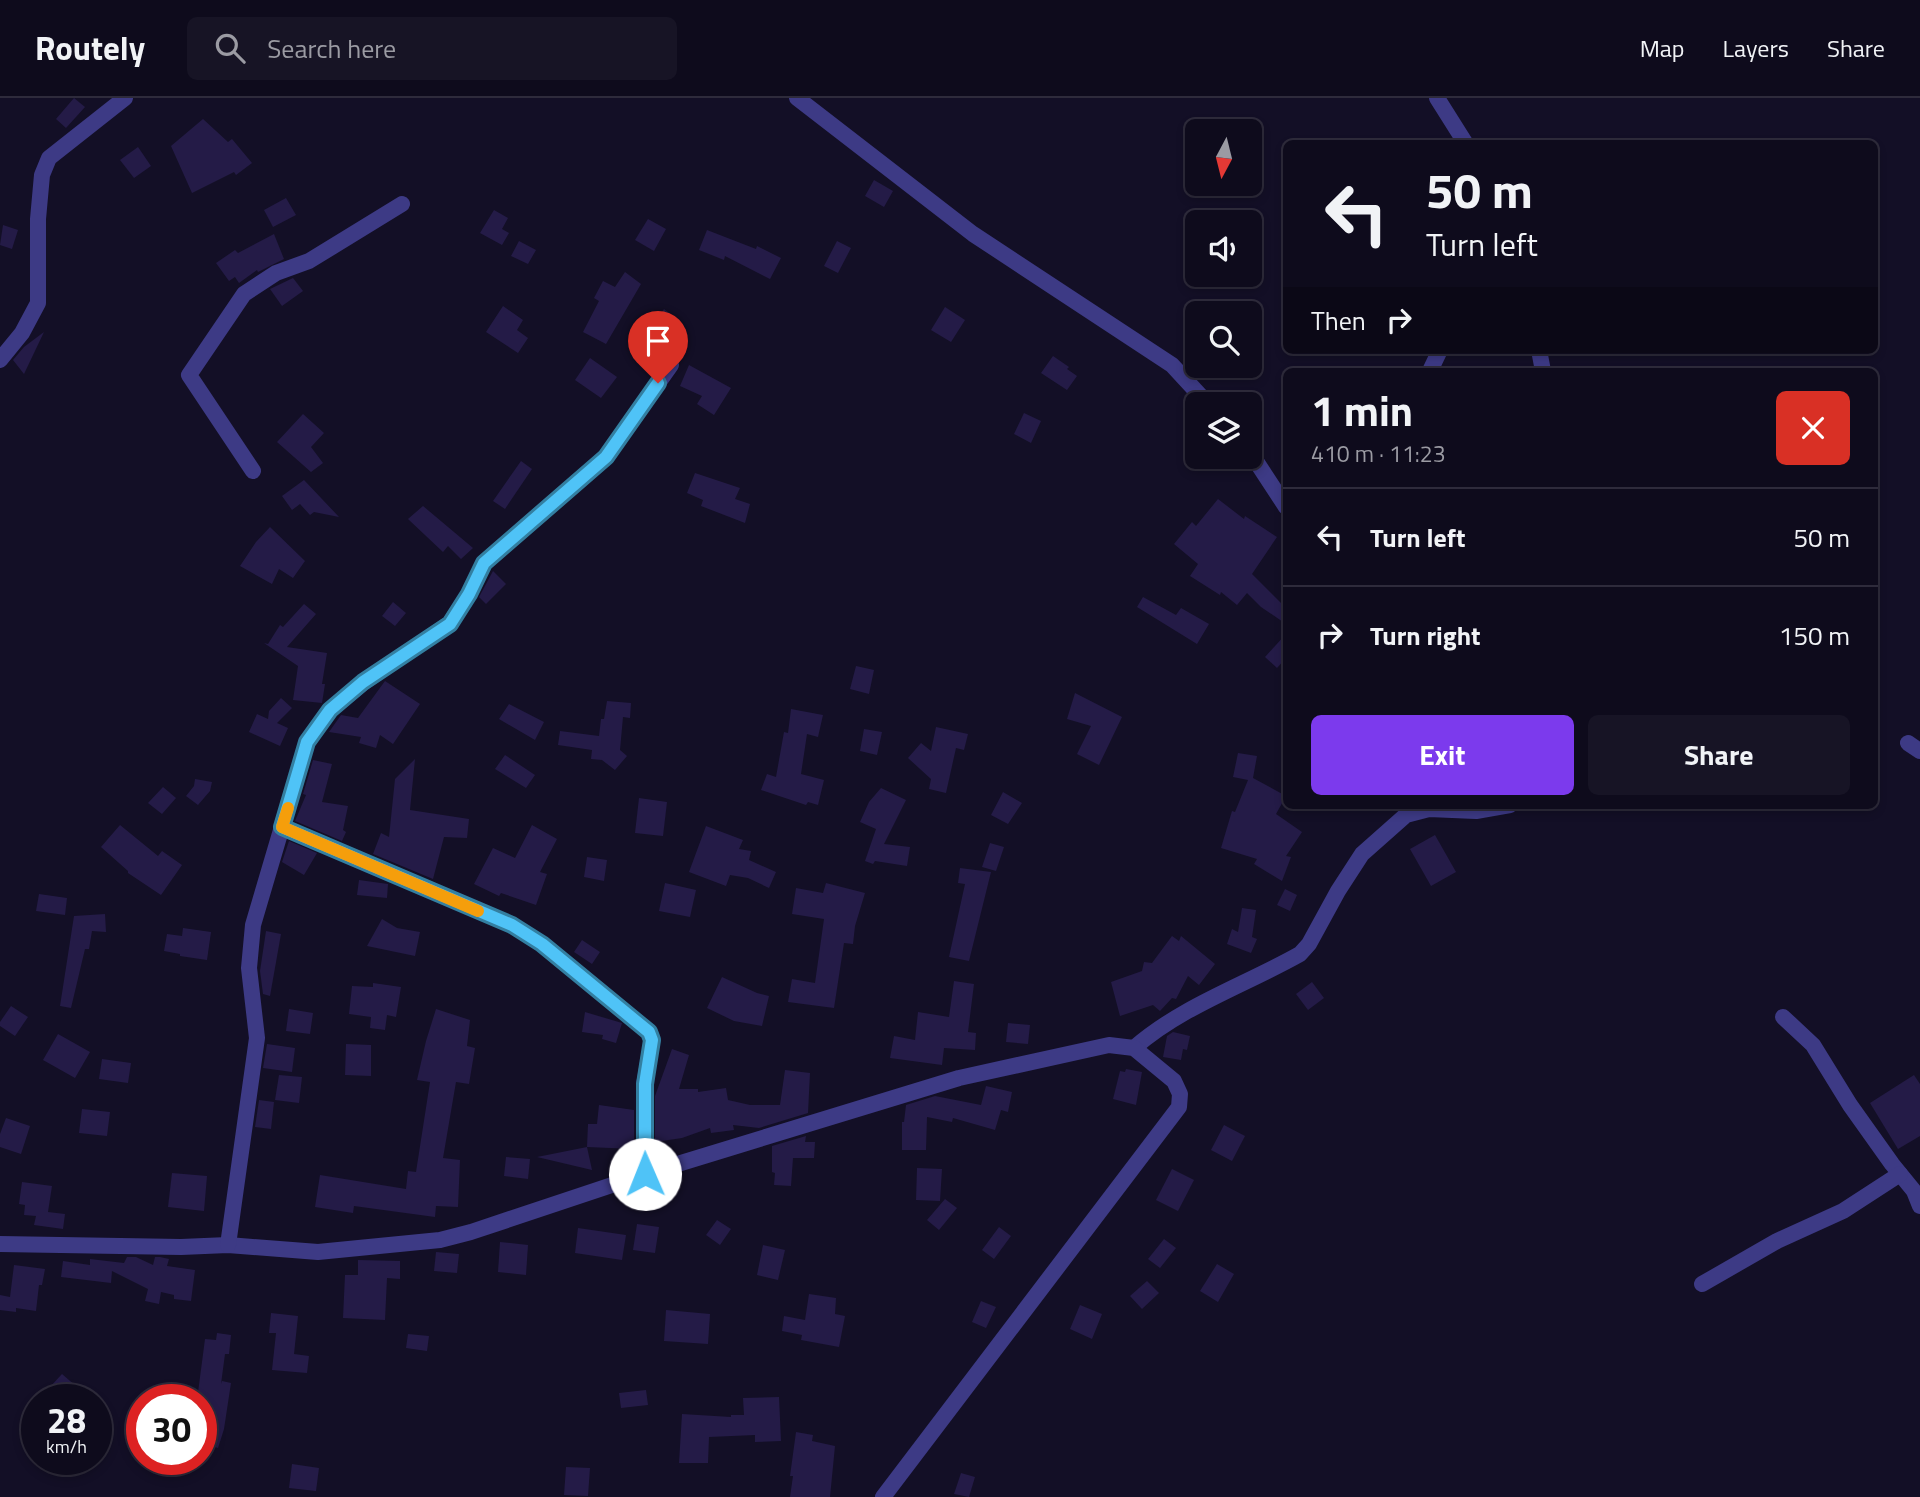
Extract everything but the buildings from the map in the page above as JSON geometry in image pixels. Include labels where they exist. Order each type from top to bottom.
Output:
[{"type":"street","points":[[0,360],[22,333],[38,303],[38,219],[42,175],[50,158],[125,98]]},
{"type":"street","points":[[797,98],[973,234],[1172,366],[1197,392]]},
{"type":"street","points":[[1437,98],[1463,140]]},
{"type":"street","points":[[253,471],[188,375],[244,294],[276,274],[309,261],[402,204]]},
{"type":"street","points":[[228,1245],[257,1038],[249,957],[253,925],[307,742],[330,710],[363,682],[450,624],[484,563],[606,457],[671,365]]},
{"type":"street","points":[[1261,469],[1283,502]]},
{"type":"street","points":[[1134,1048],[1152,1032],[1183,1014],[1300,954],[1309,944],[1338,891],[1362,855],[1406,815],[1429,809],[1487,809]]},
{"type":"street","points":[[282,827],[512,925],[542,944],[649,1032],[652,1040],[645,1084],[645,1174]]},
{"type":"street","points":[[1783,1017],[1813,1045],[1850,1105],[1914,1191],[1920,1206]]},
{"type":"street","points":[[0,1244],[181,1247],[228,1245],[318,1252],[440,1240],[959,1078],[1109,1045],[1134,1048],[1174,1081],[1180,1094],[1179,1107],[881,1497]]},
{"type":"street","points":[[1702,1284],[1777,1241],[1843,1211],[1900,1174]]},
{"type":"street","points":[[881,1497],[882,1494],[894,1497]]},
{"type":"slow traffic","points":[[288,808],[282,827],[478,911]]},
{"type":"route","points":[[645,1174],[645,1084],[652,1040],[649,1032],[542,944],[512,925],[282,827],[307,742],[330,710],[363,682],[450,624],[484,563],[606,457],[658,383]]}]
